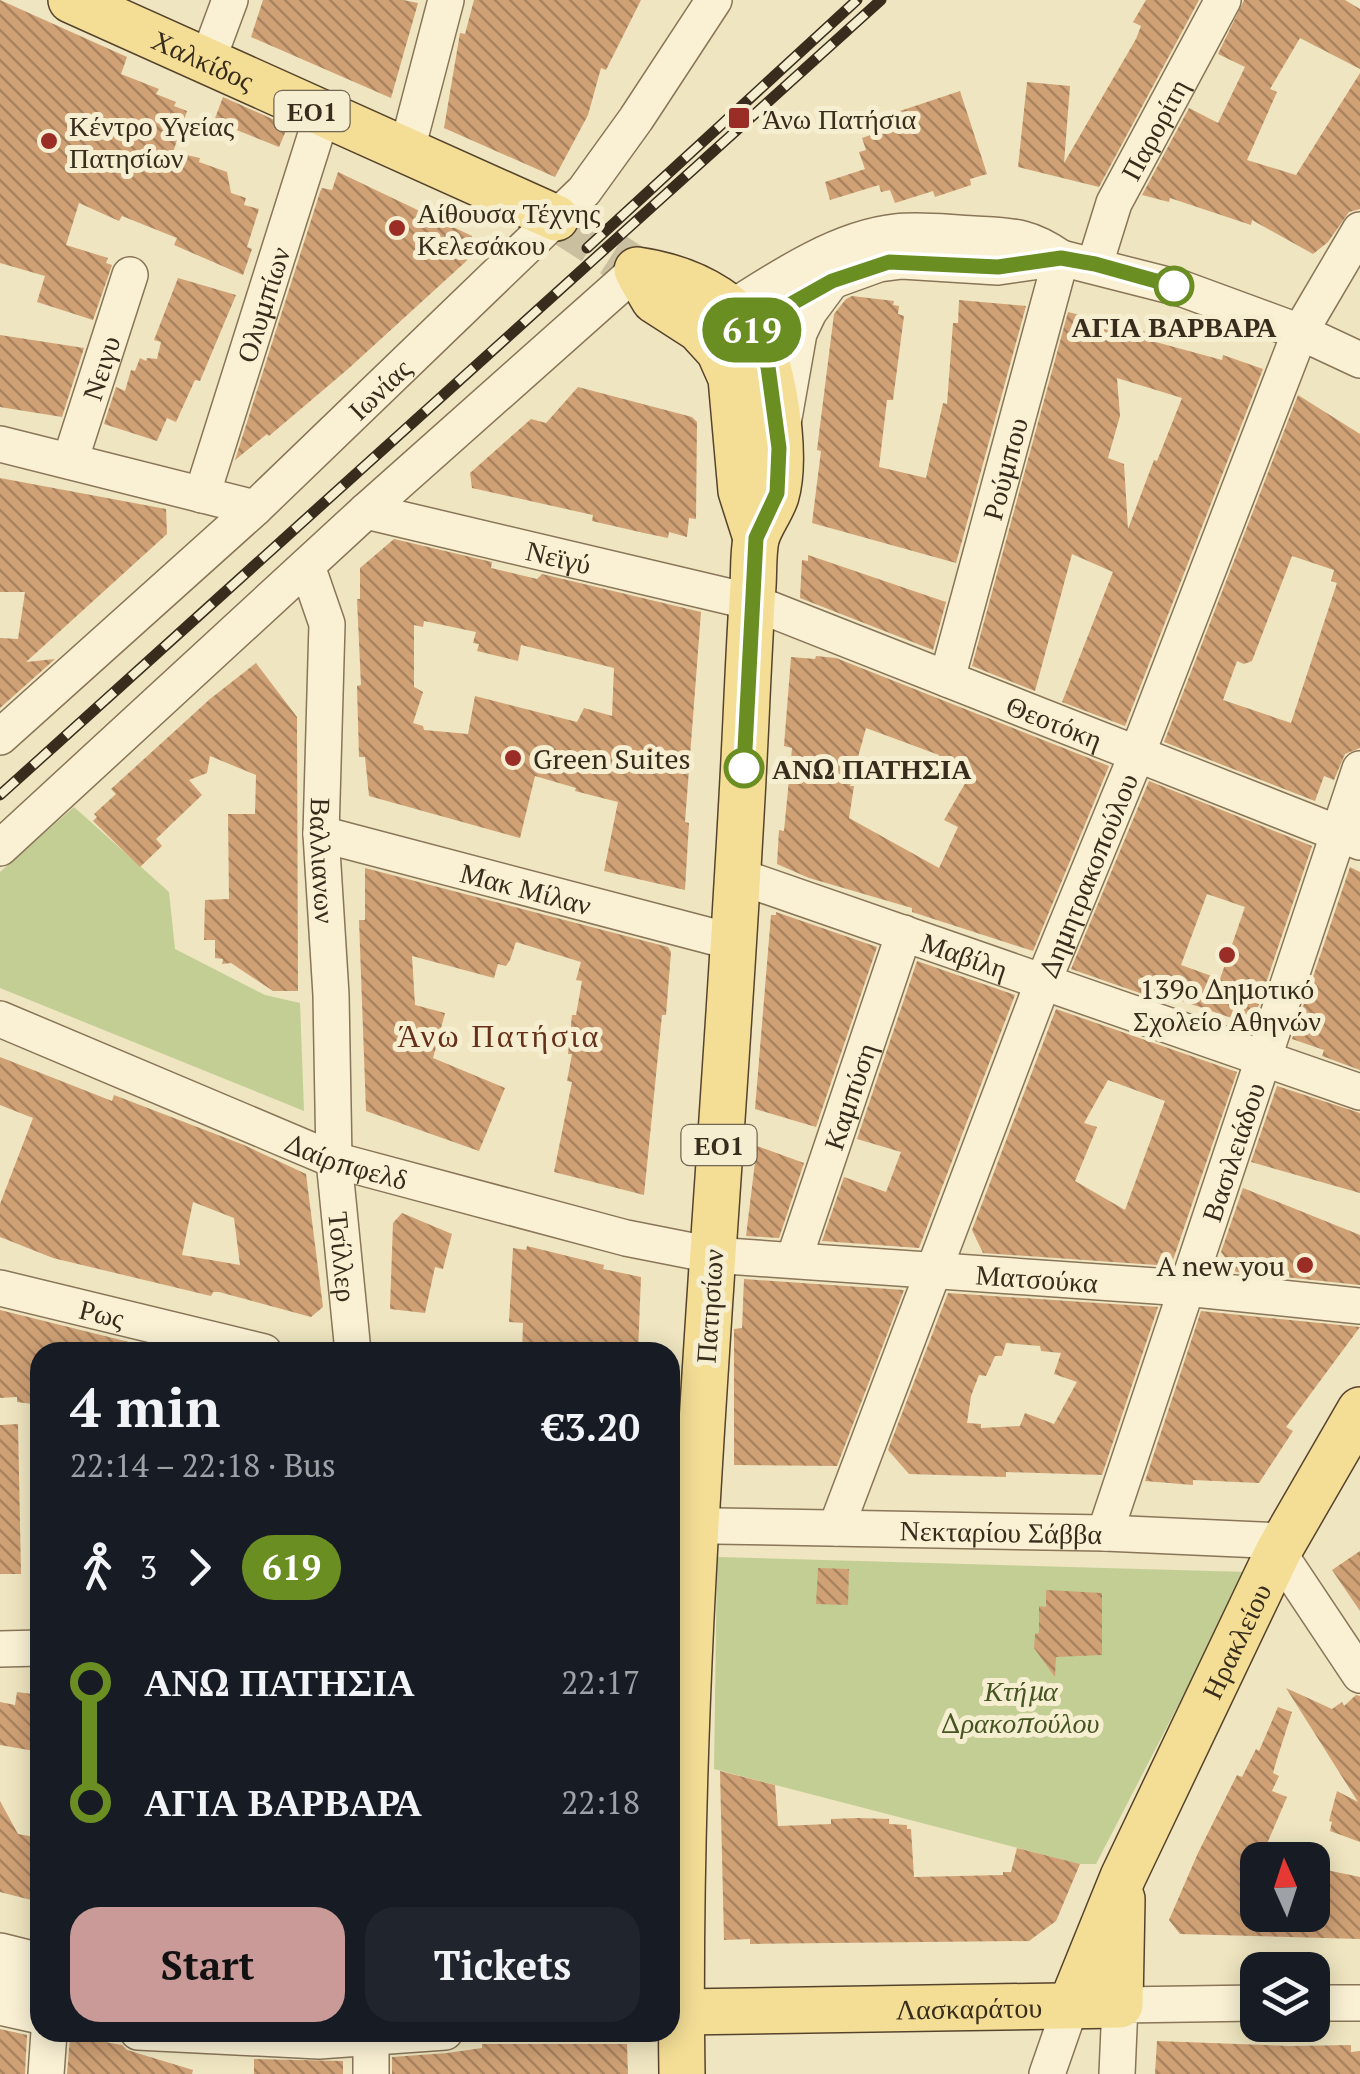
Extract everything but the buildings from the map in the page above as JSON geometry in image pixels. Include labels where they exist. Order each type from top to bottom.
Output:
[{"type":"main road","name":"Χαλκίδος","points":[[71,0],[556,218]]},
{"type":"main road","points":[[637,270],[664,274],[725,329]]},
{"type":"main road","name":"Πατησίων","points":[[725,329],[768,367],[779,448],[777,493],[756,538]]},
{"type":"main road","name":"Πατησίων","points":[[680,1632],[712,1255],[756,538],[741,491],[725,329]]},
{"type":"main road","name":"Ηρακλείου","points":[[1071,2006],[1123,1877],[1280,1546],[1360,1410]]},
{"type":"main road","name":"Ηρακλείου","points":[[1120,2005],[1123,1877]]},
{"type":"main road","name":"Λασκαράτου","points":[[680,2012],[1120,2005]]},
{"type":"main road","name":"Πατησίων","points":[[678,2042],[682,2074]]},
{"type":"street","points":[[207,62],[230,0]]},
{"type":"street","points":[[406,153],[446,0]]},
{"type":"street","name":"Ιωνίας","points":[[5,728],[255,508],[584,191],[636,120],[714,0]]},
{"type":"street","name":"Παρορίτη","points":[[1078,261],[1114,203],[1223,0]]},
{"type":"street","name":"Ολυμπίων","points":[[202,494],[322,116]]},
{"type":"street","name":"Δημητρακοπούλου","points":[[836,1528],[1044,982],[1300,332],[1360,230]]},
{"type":"street","points":[[725,329],[770,284],[820,257],[877,235],[896,232],[1004,236],[1038,241],[1078,261],[1183,289],[1300,332],[1360,360]]},
{"type":"street","points":[[725,329],[832,281],[889,262],[998,267],[1078,261]]},
{"type":"street","name":"Ρούμπου","points":[[947,679],[1078,261]]},
{"type":"street","points":[[0,848],[366,511],[637,270]]},
{"type":"street","name":"Νειγυ","points":[[70,461],[130,275]]},
{"type":"street","points":[[779,448],[798,333],[832,281]]},
{"type":"street","points":[[0,444],[255,508]]},
{"type":"street","name":"Νεϊγύ","points":[[366,511],[752,602]]},
{"type":"street","name":"Βαλλιανων","points":[[307,566],[327,624],[321,834],[331,995],[334,1160]]},
{"type":"street","name":"Θεοτόκη","points":[[752,602],[1349,837]]},
{"type":"street","name":"Βασιλειάδου","points":[[1106,1533],[1262,1057],[1349,837],[1360,768]]},
{"type":"street","name":"Μακ Μίλαν","points":[[321,834],[733,942]]},
{"type":"street","name":"Μαβίλη","points":[[738,876],[1360,1092]]},
{"type":"street","name":"Καμπύση","points":[[794,1259],[904,933]]},
{"type":"street","name":"Δαίρπφελδ","points":[[0,1019],[334,1160],[536,1216],[712,1255]]},
{"type":"street","name":"Τσίλλερ","points":[[334,1160],[352,1342]]},
{"type":"street","name":"Ματσούκα","points":[[712,1255],[1185,1288],[1360,1306]]},
{"type":"street","name":"Ρως","points":[[0,1288],[223,1342]]},
{"type":"street","name":"Νεκταρίου Σάββα","points":[[716,1526],[1106,1533],[1280,1546]]},
{"type":"street","points":[[1280,1546],[1360,1675]]},
{"type":"street","points":[[0,1648],[30,1648]]},
{"type":"street","points":[[0,1951],[30,1958]]},
{"type":"street","points":[[0,1980],[30,1986]]},
{"type":"street","points":[[1330,2003],[1360,2002]]},
{"type":"street","name":"Λασκαράτου","points":[[1120,2005],[1240,2003]]},
{"type":"street","points":[[1117,2074],[1120,2005]]},
{"type":"street","name":"Ηρακλείου","points":[[1050,2068],[1071,2006]]},
{"type":"street","points":[[1012,2007],[1032,2016],[1050,2068]]},
{"type":"street","points":[[0,2008],[30,2014]]},
{"type":"street","points":[[46,2074],[48,2042]]},
{"type":"street","points":[[370,2042],[371,2074]]},
{"type":"green space","points":[[74,807],[169,892],[175,949],[265,995],[300,1003],[304,1111],[0,988],[0,872]]},
{"type":"green space","name":"Κτήμα Δρακοπούλου","points":[[717,1557],[1247,1572],[1096,1864],[1079,1864],[714,1769]]},
{"type":"tunnel","points":[[556,218],[637,270]]},
{"type":"railway","points":[[587,248],[857,0]]},
{"type":"railway","points":[[0,795],[881,0]]},
{"type":"bus line","name":"619","points":[[744,768],[756,538],[777,493],[779,448],[768,367],[750,327],[832,281],[889,262],[998,267],[1061,258],[1174,286]]},
{"type":"place","name":"Άνω Πατήσια","points":[[739,118]]},
{"type":"place","name":"Κέντρο Υγείας Πατησίων","points":[[49,141]]},
{"type":"place","name":"Αίθουσα Τέχνης Κελεσάκου","points":[[397,228]]},
{"type":"place","name":"ΑΓΙΑ ΒΑΡΒΑΡΑ","points":[[1174,286]]},
{"type":"place","name":"Green Suites","points":[[513,758]]},
{"type":"place","name":"ΑΝΩ ΠΑΤΗΣΙΑ","points":[[744,768]]},
{"type":"place","name":"139ο Δημοτικό Σχολείο Αθηνών","points":[[1227,955]]},
{"type":"place","name":"A new you","points":[[1305,1265]]},
{"type":"district","name":"Άνω Πατήσια","points":[[499,1035]]}]
